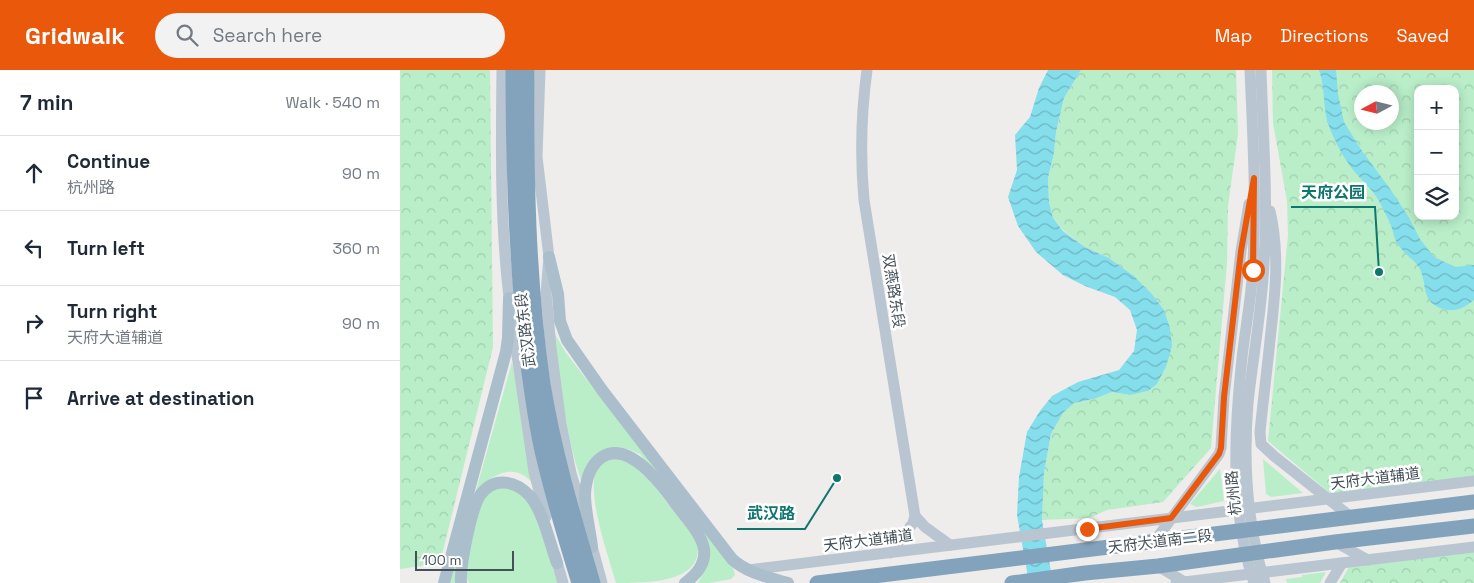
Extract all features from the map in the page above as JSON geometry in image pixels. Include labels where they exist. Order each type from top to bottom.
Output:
[{"type":"highway","name":"武汉路东段","points":[[513,70],[513,153],[518,266],[526,350],[542,454],[579,583]]},
{"type":"highway","name":"武汉路东段","points":[[527,70],[527,184],[531,266],[544,385],[568,497],[593,583]]},
{"type":"highway","name":"天府大道南二段","points":[[817,583],[1474,502]]},
{"type":"highway","name":"天府大道南二段","points":[[1012,583],[1474,526]]},
{"type":"main road","points":[[502,70],[502,184],[509,298],[534,472],[563,583]]},
{"type":"main road","points":[[540,70],[537,157],[549,256],[558,294],[560,321],[567,340],[602,390],[723,547],[739,565],[748,570],[788,583]]},
{"type":"main road","name":"双燕路东段","points":[[867,70],[861,128],[861,165],[864,200],[915,516]]},
{"type":"main road","name":"杭州路","points":[[1250,70],[1254,178],[1252,278],[1242,358],[1235,467],[1242,539],[1254,583]]},
{"type":"main road","name":"杭州路","points":[[1261,70],[1265,190],[1264,264],[1248,403],[1246,468],[1247,494],[1253,537],[1265,583]]},
{"type":"main road","points":[[1154,542],[1219,454],[1221,448],[1224,397],[1241,251],[1254,178]]},
{"type":"main road","points":[[1265,190],[1275,232],[1277,267],[1260,439],[1265,448],[1351,518]]},
{"type":"main road","points":[[549,256],[546,292],[550,348],[561,424],[571,473],[602,583]]},
{"type":"main road","points":[[444,583],[506,352],[509,298]]},
{"type":"main road","points":[[592,547],[585,494],[590,468],[605,455],[624,455],[644,466],[663,486],[702,542],[704,559],[700,569],[685,583]]},
{"type":"main road","name":"天府大道辅道","points":[[748,570],[1474,481]]},
{"type":"main road","points":[[461,583],[461,569],[475,505],[481,494],[488,487],[505,482],[522,488],[531,498],[540,516],[557,563]]},
{"type":"main road","points":[[915,516],[925,527],[950,546]]},
{"type":"main road","points":[[890,553],[913,523],[915,516]]},
{"type":"main road","points":[[1335,542],[1368,560]]},
{"type":"main road","points":[[1158,566],[1182,583],[1474,547]]},
{"type":"main road","points":[[1330,583],[1342,563]]},
{"type":"green space","points":[[400,70],[490,70],[493,347],[440,563],[400,569]]},
{"type":"green space","points":[[1081,70],[1236,70],[1238,134],[1228,206],[1227,263],[1211,448],[1163,502],[1107,510],[1089,518],[1042,520],[1044,473],[1051,434],[1063,413],[1074,403],[1094,399],[1112,392],[1130,395],[1148,391],[1157,384],[1166,367],[1164,310],[1152,294],[1134,276],[1109,258],[1085,247],[1063,230],[1053,218],[1049,202],[1048,178],[1054,153],[1056,132],[1064,98]]},
{"type":"green space","points":[[1272,70],[1474,70],[1474,476],[1331,494],[1268,441],[1288,235],[1287,201],[1273,123]]},
{"type":"green space","points":[[553,331],[566,353],[733,568],[735,575],[731,579],[698,583],[708,563],[707,540],[640,454],[628,449],[616,448],[590,463],[581,480],[575,462],[560,388]]},
{"type":"green space","points":[[512,362],[535,486],[521,474],[507,472],[493,477],[479,488],[457,583],[450,583]]},
{"type":"green space","points":[[616,458],[640,468],[697,541],[697,555],[693,565],[684,573],[658,581],[616,583],[599,525],[594,493],[594,479],[599,466],[608,460]]},
{"type":"green space","points":[[1263,459],[1303,493],[1271,497],[1266,494]]},
{"type":"green space","points":[[1220,469],[1224,501],[1197,507],[1190,504]]},
{"type":"green space","points":[[506,486],[530,500],[558,583],[469,583],[466,577],[473,529],[477,516],[488,495],[496,488]]},
{"type":"green space","points":[[1474,551],[1474,583],[1340,583],[1349,567]]},
{"type":"green space","points":[[1326,572],[1320,583],[1287,583],[1286,579],[1302,577],[1302,575]]},
{"type":"water","points":[[1048,70],[1081,70],[1064,98],[1056,132],[1054,153],[1048,178],[1049,202],[1053,218],[1063,231],[1085,247],[1109,258],[1134,276],[1152,294],[1164,310],[1170,328],[1172,346],[1166,367],[1157,384],[1148,391],[1130,395],[1112,392],[1094,399],[1074,403],[1063,413],[1051,434],[1044,473],[1042,520],[1053,583],[1029,583],[1017,515],[1019,477],[1027,432],[1052,396],[1078,382],[1119,370],[1134,351],[1137,330],[1130,310],[1115,297],[1085,286],[1063,275],[1036,252],[1018,226],[1008,197],[1017,170],[1015,135],[1030,117],[1039,88]]},
{"type":"water","points":[[1319,70],[1336,70],[1338,94],[1344,122],[1408,216],[1420,239],[1434,257],[1455,267],[1474,265],[1474,300],[1465,306],[1456,310],[1447,310],[1436,306],[1428,298],[1421,271],[1399,246],[1378,200],[1351,167],[1336,142],[1328,122]]},
{"type":"place","name":"天府公园","points":[[1379,272]]},
{"type":"place","name":"武汉路","points":[[837,478]]},
{"type":"route","points":[[1087,529],[1171,518],[1219,454],[1241,251],[1254,178],[1253,270]]}]
